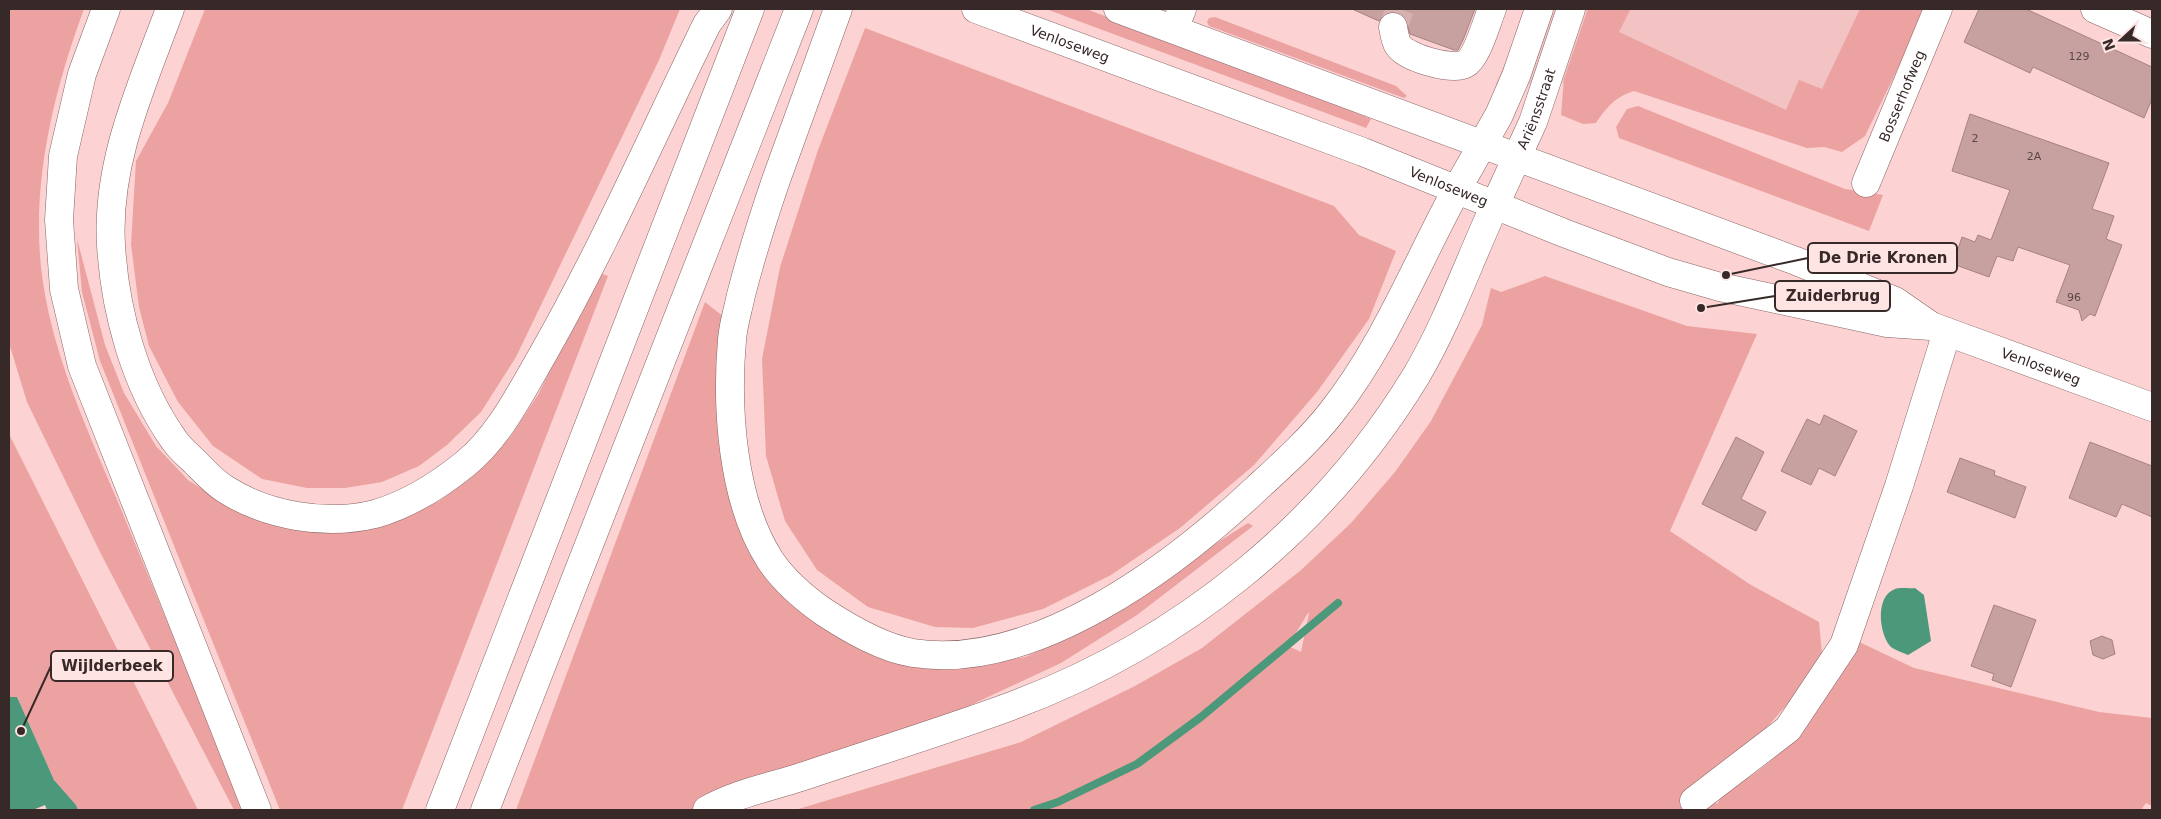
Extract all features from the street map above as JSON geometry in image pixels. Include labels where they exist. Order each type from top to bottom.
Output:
[{"type":"main road","points":[[106,9],[82,74],[64,156],[59,220],[64,289],[82,366],[257,810]]},
{"type":"main road","points":[[170,9],[123,140],[114,180],[111,242],[116,300],[139,372],[160,419],[176,443],[223,488],[261,508],[306,518],[374,514],[418,497],[467,463],[506,418],[565,315],[712,16]]},
{"type":"main road","points":[[440,810],[750,9]]},
{"type":"main road","points":[[485,810],[800,9]]},
{"type":"main road","points":[[838,9],[753,246],[732,337],[731,414],[734,458],[748,513],[770,560],[804,598],[844,625],[875,640],[911,653],[976,654],[1019,643],[1066,622],[1161,569],[1218,525],[1279,468],[1331,413],[1388,327],[1428,242],[1456,188],[1482,144],[1516,76],[1539,9]]},
{"type":"main road","name":"Venloseweg","points":[[976,9],[1456,188],[1495,205],[1659,268],[1720,288],[1887,323],[1939,329]]},
{"type":"main road","name":"Venloseweg","points":[[1118,9],[1178,19],[1482,144],[1895,301],[1939,329],[2152,407]]},
{"type":"main road","points":[[1393,26],[1398,44],[1407,54],[1454,68],[1467,64],[1474,53],[1492,9]]},
{"type":"main road","name":"Ariënsstraat","points":[[707,810],[1015,705],[1085,674],[1151,640],[1214,598],[1273,548],[1327,496],[1375,438],[1417,374],[1450,307],[1533,122],[1570,9]]},
{"type":"main road","name":"Bosserhofweg","points":[[1866,183],[1938,9]]},
{"type":"main road","points":[[2095,9],[2152,34]]},
{"type":"main road","points":[[1516,76],[1544,86]]},
{"type":"main road","points":[[1694,800],[1788,729],[1844,645],[1900,486],[1939,329]]},
{"type":"shaded area","points":[[9,9],[84,9],[63,71],[48,136],[43,168],[39,234],[41,267],[46,298],[61,358],[82,416],[226,765],[242,810],[234,810],[101,554],[27,402],[9,343]]},
{"type":"shaded area","points":[[205,9],[680,9],[659,60],[516,357],[481,412],[447,445],[419,466],[382,482],[345,488],[307,488],[262,479],[213,446],[178,402],[149,346],[139,307],[131,244],[136,161],[168,103]]},
{"type":"shaded area","points":[[1046,9],[1086,9],[1304,91],[1371,119],[1366,128]]},
{"type":"shaded area","points":[[1524,9],[1896,9],[1842,139],[1645,82],[1495,85],[1511,50]]},
{"type":"shaded area","points":[[1588,9],[1630,10],[1619,32],[1786,110],[1799,80],[1822,89],[1860,9],[1923,9],[1901,62],[1865,136],[1842,152],[1824,147],[1807,148],[1634,91],[1612,103],[1596,123],[1583,124],[1561,115],[1564,79]]},
{"type":"shaded area","points":[[1215,17],[1396,86],[1407,96],[1404,98],[1209,26],[1207,22],[1209,18]]},
{"type":"shaded area","points":[[865,28],[1334,206],[1359,235],[1396,251],[1369,319],[1317,392],[1254,465],[1180,528],[1111,575],[1043,609],[973,628],[935,627],[868,607],[817,570],[785,521],[766,456],[762,359],[780,267],[818,150]]},
{"type":"shaded area","points":[[1638,106],[1845,189],[1883,195],[1869,231],[1619,138],[1616,127],[1627,109]]},
{"type":"shaded area","points":[[77,239],[105,345],[124,393],[156,446],[188,480],[225,504],[394,520],[439,501],[473,476],[511,436],[539,393],[597,272],[608,276],[402,810],[280,810],[100,361],[82,292]]},
{"type":"shaded area","points":[[1545,276],[1687,326],[1757,334],[1670,531],[1751,585],[1819,622],[1822,654],[1790,701],[1770,724],[1693,788],[1717,804],[1730,789],[1758,771],[1785,749],[1817,711],[1840,669],[1853,639],[1914,668],[2099,712],[2152,718],[2152,806],[2146,803],[2141,810],[795,810],[1021,742],[1135,686],[1202,648],[1300,571],[1351,523],[1395,472],[1431,421],[1482,325],[1491,288],[1501,292]],"holes":[[[1309,613],[1301,652],[1288,646]]]},
{"type":"shaded area","points":[[705,302],[724,317],[741,527],[867,652],[924,668],[978,665],[1025,657],[1068,638],[1248,523],[1253,526],[1137,615],[1061,663],[960,710],[776,773],[691,810],[516,810]]},
{"type":"shaded area","points":[[9,434],[198,810],[78,810],[76,805],[54,780],[17,697],[9,697]]},
{"type":"shaded area","points":[[1899,588],[1915,588],[1924,595],[1931,641],[1908,655],[1890,646],[1883,633],[1881,615],[1884,599],[1889,593]]},
{"type":"shaded area","points":[[9,697],[17,697],[54,780],[76,805],[78,810],[47,810],[45,805],[33,810],[9,810]]},
{"type":"building","points":[[1352,9],[1475,9],[1458,50],[1454,50],[1410,34],[1405,17],[1399,12],[1390,12],[1379,21]]},
{"type":"building","points":[[1979,9],[2026,9],[2152,67],[2152,99],[2144,118],[2033,67],[2030,73],[1964,42]]},
{"type":"building","points":[[1970,114],[2109,163],[2092,209],[2114,216],[2106,239],[2122,245],[2095,316],[2090,314],[2082,321],[2079,310],[2056,302],[2070,265],[2018,247],[2013,261],[1997,256],[1989,277],[1953,264],[1962,237],[1975,242],[1978,235],[1991,240],[2010,190],[1952,171]]},
{"type":"building","points":[[1824,415],[1857,431],[1835,476],[1819,468],[1811,485],[1781,471],[1807,419],[1820,425]]},
{"type":"building","points":[[1736,437],[1764,452],[1741,499],[1766,512],[1756,531],[1702,504]]},
{"type":"building","points":[[2090,442],[2152,466],[2152,517],[2122,504],[2116,517],[2069,498]]},
{"type":"building","points":[[1960,458],[1995,471],[1994,475],[2026,487],[2015,518],[1947,492]]},
{"type":"building","points":[[1994,605],[2036,620],[2011,687],[1992,680],[1994,674],[1971,666]]},
{"type":"building","points":[[2102,636],[2112,640],[2115,654],[2103,659],[2093,655],[2090,641]]},
{"type":"waterway","points":[[1034,810],[1058,802],[1137,764],[1201,717],[1338,603]]},
{"type":"tunnel","points":[[1393,27],[1400,9]]},
{"type":"place","name":"De Drie Kronen","points":[[1726,275]]},
{"type":"place","name":"Zuiderbrug","points":[[1701,308]]},
{"type":"place","name":"Wijlderbeek","points":[[21,731]]}]
